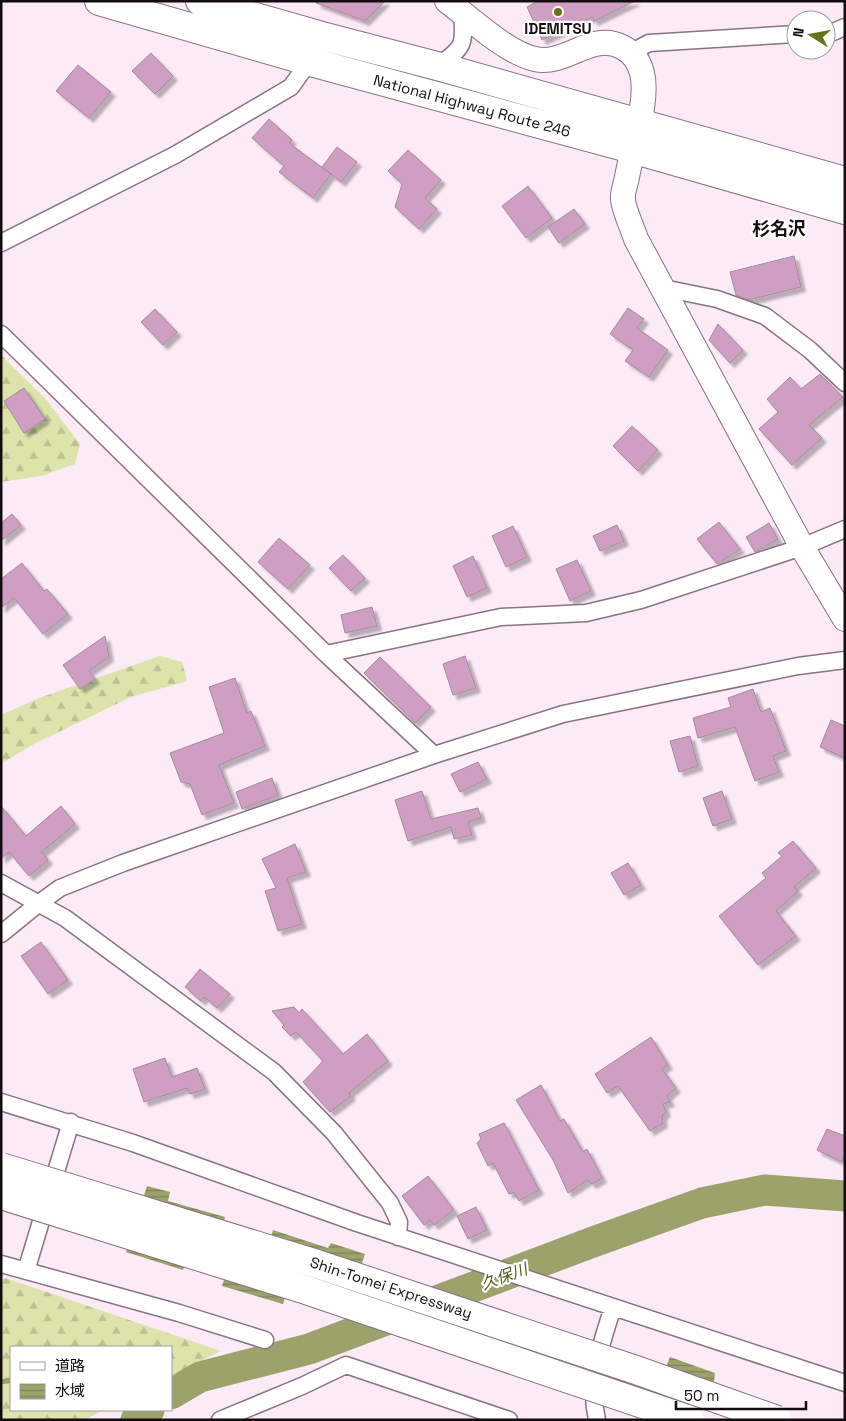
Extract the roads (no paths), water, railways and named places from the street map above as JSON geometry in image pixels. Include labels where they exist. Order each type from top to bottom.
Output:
[{"type":"highway","name":"National Highway Route 246","points":[[99,1],[311,62],[632,149],[845,210]]},
{"type":"highway","name":"National Highway Route 246","points":[[200,1],[640,122],[845,181]]},
{"type":"highway","name":"Shin-Tomei Expressway","points":[[1,1167],[318,1264],[636,1370],[777,1420]]},
{"type":"highway","name":"Shin-Tomei Expressway","points":[[1,1195],[316,1293],[690,1420]]},
{"type":"street","points":[[455,7],[513,51],[536,60],[558,59],[597,43],[617,44],[632,52],[642,72],[644,92],[640,122],[632,149],[623,200],[636,239],[802,547],[845,619]]},
{"type":"street","points":[[437,66],[456,53],[464,36],[455,7]]},
{"type":"street","points":[[632,52],[649,43],[786,35]]},
{"type":"street","points":[[1,243],[175,155],[291,87],[311,62],[322,36]]},
{"type":"street","points":[[663,288],[717,299],[765,316],[810,350],[845,383]]},
{"type":"street","points":[[1,334],[326,654],[434,755]]},
{"type":"street","points":[[326,654],[501,617],[586,613],[641,600],[802,547],[845,529]]},
{"type":"street","points":[[1,934],[60,888],[122,863],[434,755],[563,714],[798,666],[845,660]]},
{"type":"street","points":[[1,883],[65,918],[274,1072],[334,1133],[390,1203],[399,1222],[398,1236]]},
{"type":"street","points":[[1,1102],[133,1142],[276,1195],[465,1259],[845,1383]]},
{"type":"street","points":[[26,1271],[71,1122]]},
{"type":"street","points":[[1,1264],[178,1313],[264,1340]]},
{"type":"street","points":[[597,1420],[594,1390],[596,1366],[613,1307]]},
{"type":"street","points":[[220,1420],[302,1386],[346,1365],[509,1420]]},
{"type":"water","points":[[147,1186],[170,1192],[168,1201],[225,1217],[219,1240],[196,1234],[183,1270],[126,1252]]},
{"type":"water","points":[[273,1230],[328,1248],[331,1243],[365,1254],[353,1290],[342,1295],[329,1289],[331,1280],[294,1269],[283,1304],[222,1286],[231,1259],[263,1269]]},
{"type":"water","points":[[670,1357],[715,1373],[714,1382],[745,1393],[737,1418],[657,1388]]},
{"type":"waterway","name":"久保川","points":[[172,1393],[200,1377],[309,1349],[702,1203],[765,1190],[845,1196]]},
{"type":"waterway","points":[[1,1382],[10,1380]]},
{"type":"waterway","points":[[131,1411],[139,1417]]},
{"type":"waterway","name":"久保川","points":[[136,1420],[148,1411]]},
{"type":"place","name":"IDEMITSU","points":[[558,12]]},
{"type":"district","name":"杉名沢","points":[[779,229]]}]
